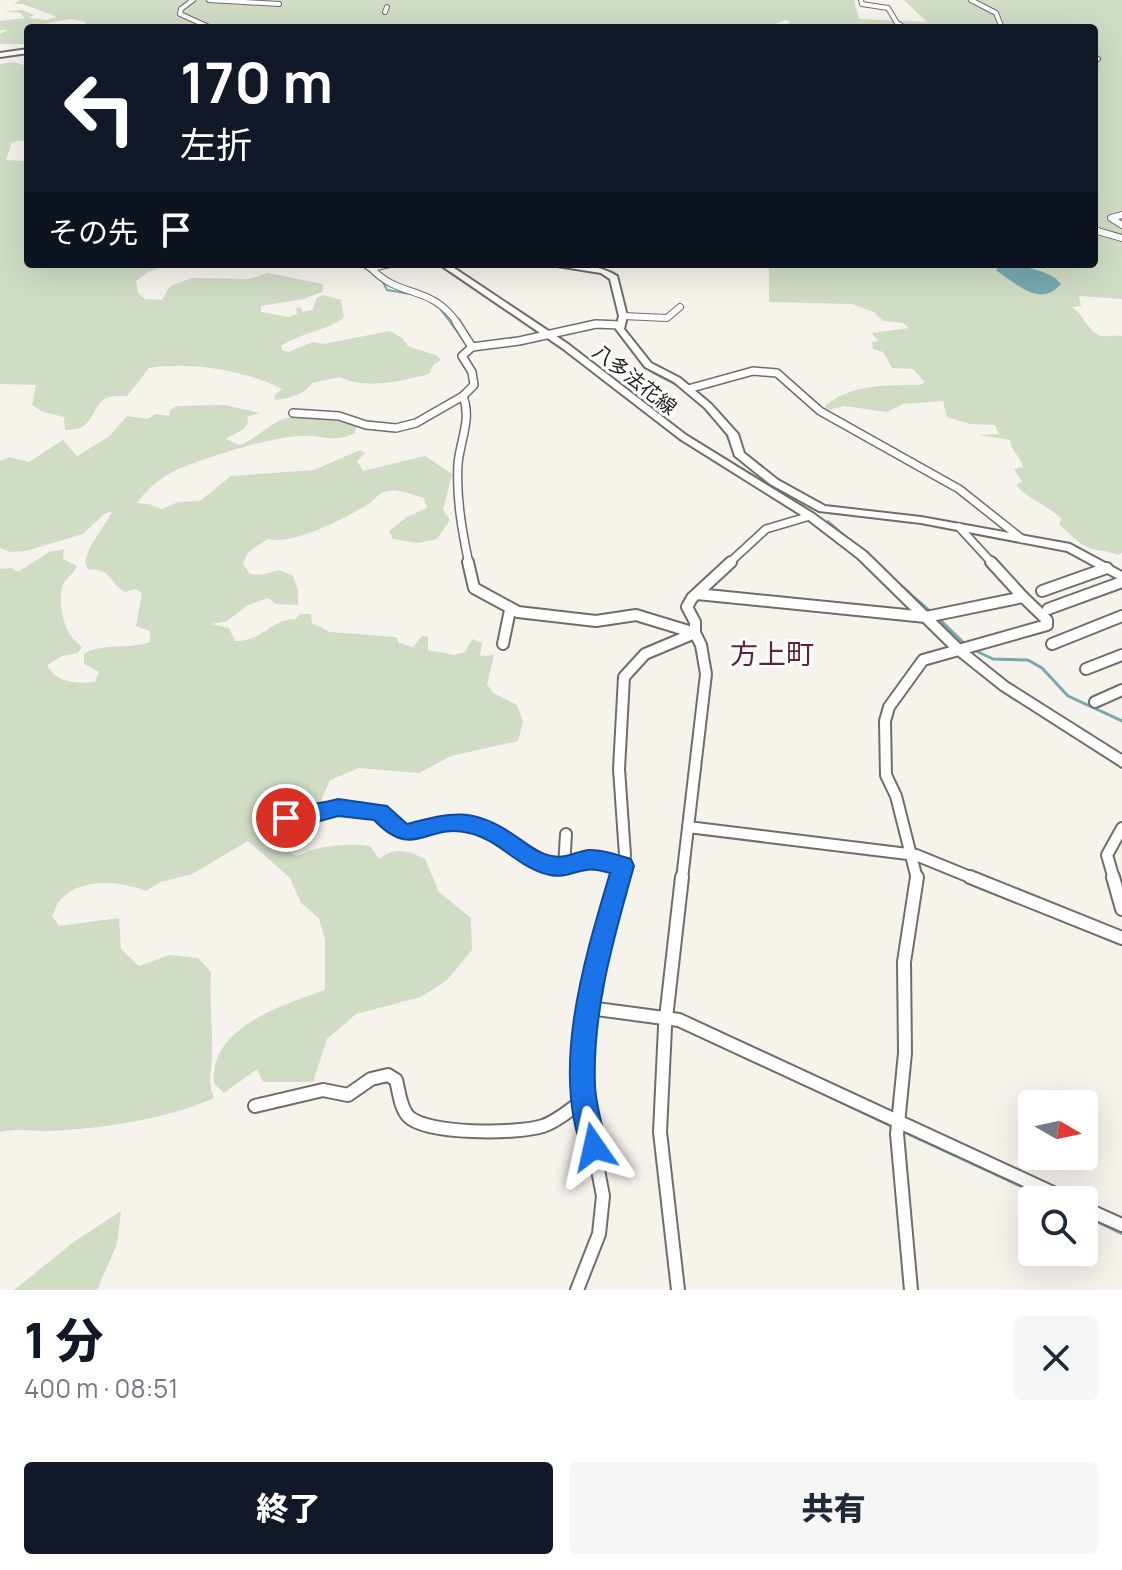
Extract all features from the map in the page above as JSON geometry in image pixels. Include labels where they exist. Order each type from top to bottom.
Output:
[{"type":"main road","points":[[0,55],[24,52]]},
{"type":"main road","name":"八多法花線","points":[[449,268],[549,335],[659,421],[817,512],[959,527],[1070,548],[1122,580]]},
{"type":"main road","name":"八多法花線","points":[[583,268],[603,271],[614,278],[623,335],[637,347],[648,365],[688,389],[733,434],[739,454],[817,512],[1004,686],[1122,762]]},
{"type":"street","points":[[193,0],[181,9],[180,14],[202,24]]},
{"type":"street","points":[[209,0],[279,4]]},
{"type":"street","points":[[861,0],[862,4],[888,8],[899,24]]},
{"type":"street","points":[[971,0],[996,13],[1000,24]]},
{"type":"street","points":[[1122,215],[1111,218],[1122,225]]},
{"type":"street","points":[[1098,231],[1122,238]]},
{"type":"street","points":[[370,268],[396,290],[422,294],[439,301],[472,347]]},
{"type":"street","points":[[293,413],[339,416],[361,424],[396,428],[416,423],[463,396],[474,385],[472,372],[462,358],[472,347],[596,324],[667,318],[680,307]]},
{"type":"street","points":[[688,389],[761,370],[784,376],[801,397],[825,416],[876,440],[979,501],[1022,539]]},
{"type":"street","points":[[463,396],[468,418],[458,462],[462,534],[474,588],[510,610],[596,621],[636,615],[695,633]]},
{"type":"street","points":[[678,1290],[660,1132],[667,1016],[706,674],[695,622],[687,607],[766,529],[817,512]]},
{"type":"street","points":[[911,1290],[897,1125],[905,1053],[904,962],[917,878],[896,796],[886,775],[885,721],[889,707],[923,660],[1047,625],[1047,620],[959,527]]},
{"type":"street","points":[[1042,591],[1107,568]]},
{"type":"street","points":[[1048,609],[1122,580]]},
{"type":"street","points":[[697,594],[931,615],[1023,597]]},
{"type":"street","points":[[503,644],[510,610]]},
{"type":"street","points":[[1052,644],[1122,616]]},
{"type":"street","points":[[577,1290],[599,1234],[603,1196],[582,1087],[596,961],[623,866],[619,769],[624,677],[630,665],[655,648],[695,633]]},
{"type":"street","points":[[1086,669],[1122,655]]},
{"type":"street","points":[[1095,702],[1122,690]]},
{"type":"street","points":[[278,815],[295,819],[338,808],[380,812],[397,830],[407,833],[450,821],[471,824],[493,832],[536,862],[564,867],[590,859],[623,866]]},
{"type":"street","points":[[688,827],[911,854],[1122,938]]},
{"type":"street","points":[[1122,828],[1107,855],[1122,909]]},
{"type":"street","points":[[564,867],[566,834]]},
{"type":"street","points":[[589,1008],[667,1016],[897,1125],[1036,1186]]},
{"type":"street","points":[[255,1106],[323,1090],[348,1095],[371,1079],[388,1075],[396,1080],[407,1115],[419,1124],[467,1130],[522,1129],[540,1127],[555,1120],[585,1099]]},
{"type":"street","points":[[1098,1214],[1122,1225]]},
{"type":"green space","points":[[20,0],[854,0],[859,19],[927,22],[904,0],[1122,0],[1122,299],[1079,296],[1081,306],[1072,307],[1097,334],[1122,336],[1122,553],[1118,555],[1083,545],[1059,524],[1062,519],[1016,485],[1022,481],[1014,469],[1023,467],[1010,440],[979,435],[999,434],[995,425],[970,424],[947,417],[943,401],[903,404],[887,412],[844,406],[825,411],[825,406],[846,393],[925,382],[913,369],[892,368],[883,352],[873,349],[872,342],[878,341],[872,333],[909,328],[903,323],[883,321],[874,312],[852,304],[769,302],[769,268],[1000,268],[997,271],[1032,292],[1060,281],[1041,272],[1020,268],[1098,268],[1098,24],[788,24],[790,21],[785,20],[776,24],[86,24],[70,19],[47,24],[24,24],[24,44],[0,44],[0,34],[8,30],[0,30],[0,21],[24,18],[21,13],[4,11],[22,10],[34,15],[28,18],[47,20],[57,17],[23,4],[14,4]]},
{"type":"green space","points":[[13,62],[24,65],[24,140],[12,142],[6,160],[24,161],[24,268],[159,268],[136,281],[138,293],[145,299],[162,300],[170,286],[192,278],[249,279],[268,273],[323,284],[322,292],[304,299],[261,306],[261,312],[288,317],[297,314],[296,308],[300,307],[303,312],[312,310],[317,298],[323,295],[341,300],[344,317],[332,325],[288,342],[281,346],[282,350],[288,352],[313,342],[323,344],[390,331],[408,346],[438,356],[441,360],[434,364],[429,374],[418,377],[372,384],[340,377],[312,383],[296,395],[275,400],[274,396],[282,389],[235,372],[182,366],[149,368],[127,396],[106,398],[85,425],[65,430],[64,417],[43,412],[32,405],[36,385],[0,384],[0,64]]},
{"type":"green space","points":[[225,405],[260,413],[247,417],[248,423],[244,429],[225,439],[240,445],[277,422],[296,416],[328,417],[357,425],[355,433],[341,438],[294,436],[202,460],[163,478],[137,503],[162,509],[178,502],[200,501],[231,476],[314,470],[360,450],[365,453],[357,461],[363,471],[425,456],[452,474],[443,510],[450,520],[437,539],[418,543],[393,539],[389,531],[407,517],[427,508],[424,498],[401,492],[384,492],[367,505],[305,535],[268,539],[248,552],[243,564],[250,574],[262,575],[279,570],[293,576],[298,590],[298,605],[276,604],[268,598],[248,605],[227,621],[212,624],[229,628],[235,641],[245,640],[280,622],[296,619],[300,614],[311,614],[312,623],[330,632],[396,637],[399,643],[413,647],[422,636],[428,637],[428,650],[454,655],[465,652],[472,639],[482,643],[480,656],[494,655],[487,684],[493,693],[517,705],[523,722],[518,741],[451,756],[419,773],[359,768],[330,780],[318,808],[294,816],[274,810],[261,827],[270,841],[297,856],[324,847],[351,845],[370,846],[379,859],[391,852],[402,851],[425,859],[439,892],[471,918],[472,950],[447,980],[421,997],[356,1014],[327,1039],[313,1082],[263,1082],[257,1069],[224,1093],[214,1083],[216,1064],[223,1047],[236,1033],[270,1011],[325,990],[325,939],[319,918],[301,903],[290,878],[248,841],[192,874],[161,882],[146,891],[114,883],[79,887],[69,892],[57,905],[52,916],[59,926],[119,918],[121,949],[139,966],[169,955],[198,958],[211,972],[210,1081],[214,1098],[176,1112],[111,1125],[0,1132],[0,569],[12,568],[18,572],[49,552],[64,549],[63,559],[77,566],[63,584],[61,604],[67,628],[82,647],[78,653],[62,656],[47,665],[62,679],[95,682],[99,672],[84,664],[84,654],[99,648],[150,642],[150,631],[136,626],[142,593],[135,589],[125,592],[102,571],[88,569],[85,562],[90,547],[113,511],[104,514],[83,534],[26,551],[10,552],[0,548],[0,461],[9,457],[29,462],[63,440],[77,456],[110,436],[127,416],[148,419],[155,414],[169,416],[170,410],[177,406]]},
{"type":"green space","points":[[121,1211],[117,1244],[97,1290],[14,1290],[75,1241]]},
{"type":"water","points":[[1027,268],[1050,275],[1061,284],[1046,294],[1037,294],[1021,288],[996,269]]},
{"type":"waterway","points":[[365,268],[383,282],[387,290],[411,294]]},
{"type":"waterway","points":[[441,310],[463,339]]},
{"type":"waterway","points":[[617,331],[627,343]]},
{"type":"waterway","points":[[634,352],[649,370],[683,389],[700,404],[726,434],[736,456]]},
{"type":"waterway","points":[[828,521],[877,564]]},
{"type":"waterway","points":[[874,562],[933,614]]},
{"type":"waterway","points":[[939,619],[965,644]]},
{"type":"waterway","points":[[974,650],[993,659],[1028,660],[1042,668],[1068,696],[1122,721]]},
{"type":"waterway","points":[[823,1093],[892,1126]]},
{"type":"waterway","points":[[903,1131],[1022,1186]]},
{"type":"waterway","points":[[1098,1222],[1122,1233]]},
{"type":"district","name":"方上町","points":[[772,653]]},
{"type":"route","points":[[286,818],[295,819],[338,808],[380,812],[397,830],[407,833],[450,821],[493,832],[536,862],[551,866],[564,867],[590,859],[623,866],[596,961],[589,1008],[582,1087],[594,1147]]}]
